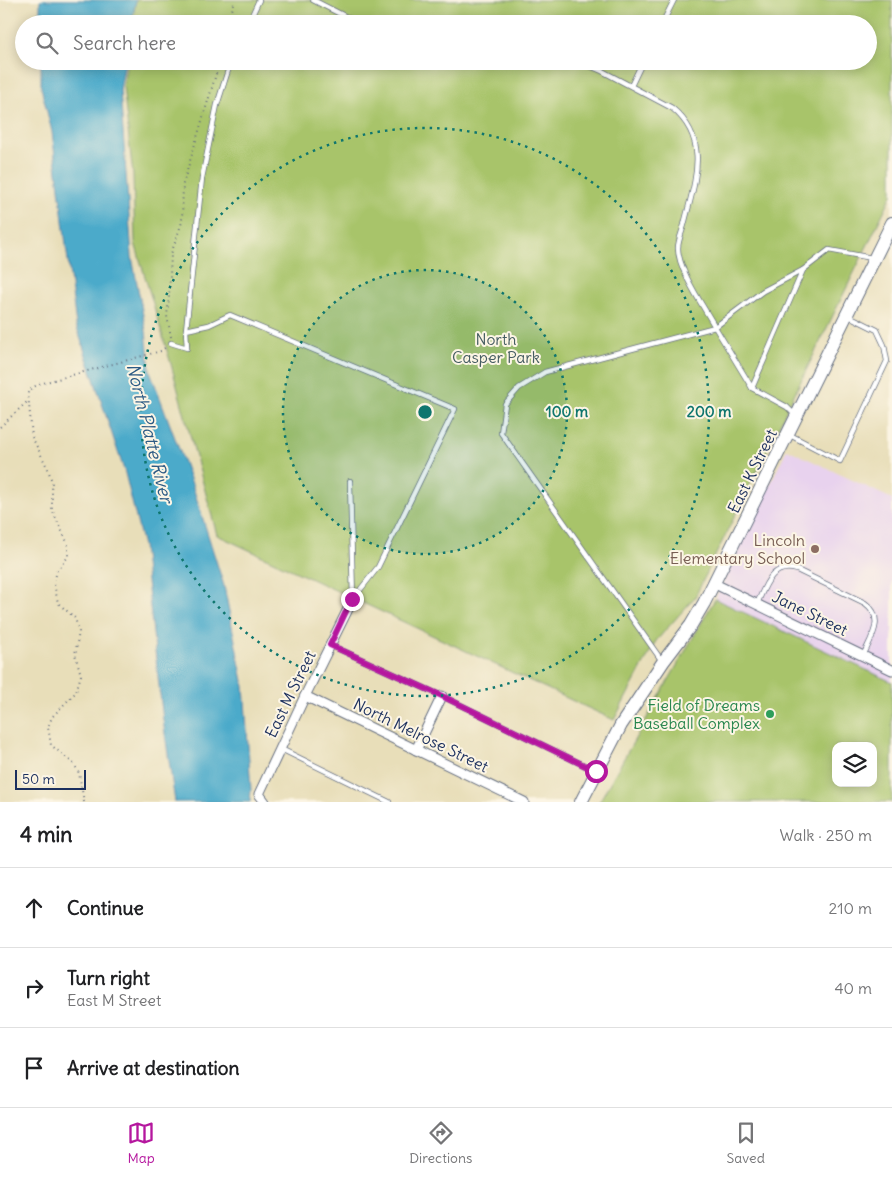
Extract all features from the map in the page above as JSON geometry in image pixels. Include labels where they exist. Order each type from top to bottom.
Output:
[{"type":"street","name":"East K Street","points":[[581,802],[621,725],[663,662],[691,626],[714,584],[892,223]]},
{"type":"street","name":"Jane Street","points":[[714,584],[892,670]]},
{"type":"street","name":"East M Street","points":[[265,802],[259,794],[279,748],[352,599]]},
{"type":"street","name":"North Melrose Street","points":[[305,696],[524,802]]},
{"type":"street","points":[[416,750],[442,696]]},
{"type":"lane","points":[[252,15],[259,0]]},
{"type":"lane","points":[[313,0],[342,15]]},
{"type":"lane","points":[[666,15],[674,0]]},
{"type":"lane","points":[[171,343],[187,348],[186,330],[202,178],[217,104],[228,70]]},
{"type":"lane","points":[[597,70],[672,108],[681,116],[693,134],[696,146],[696,178],[678,248],[686,278],[752,388],[787,407],[797,417]]},
{"type":"lane","points":[[631,86],[639,70]]},
{"type":"lane","points":[[663,662],[501,433],[505,404],[519,388],[545,372],[715,328],[762,291],[803,270],[829,250],[875,258]]},
{"type":"lane","points":[[752,388],[803,270]]},
{"type":"lane","points":[[186,330],[209,325],[230,315],[455,409],[378,567],[352,599]]},
{"type":"lane","points":[[789,434],[840,461],[887,361],[884,345],[878,330],[847,315]]},
{"type":"lane","points":[[350,481],[352,599]]},
{"type":"lane","points":[[756,604],[768,580],[776,571],[791,568],[865,603],[876,615],[876,626],[863,656]]},
{"type":"lane","points":[[330,645],[442,696],[596,771]]},
{"type":"lane","points":[[279,748],[389,802]]},
{"type":"path","points":[[231,15],[236,0]]},
{"type":"path","points":[[84,802],[79,773],[74,764],[52,745],[48,727],[52,717],[76,692],[81,675],[75,654],[79,632],[75,618],[58,603],[54,584],[57,570],[68,557],[68,544],[52,510],[52,482],[48,469],[32,437],[28,393],[32,388],[80,372],[161,351],[171,343],[171,332],[167,316],[171,254],[182,222],[183,184],[217,70]]},
{"type":"path","points":[[0,427],[29,400]]},
{"type":"shaded area","name":"Lincoln Elementary School","points":[[787,449],[892,499],[892,682],[715,599]]},
{"type":"green space","name":"North Casper Park","points":[[136,0],[892,0],[892,195],[695,597],[656,641],[614,720],[217,535],[171,364],[135,243],[133,175],[123,86],[126,70],[877,70],[877,15],[134,15]]},
{"type":"green space","name":"Field of Dreams Baseball Complex","points":[[715,599],[892,682],[892,802],[599,802]]},
{"type":"water","points":[[40,0],[136,0],[133,15],[40,15]]},
{"type":"water","name":"North Platte River","points":[[41,70],[123,70],[120,90],[132,257],[146,331],[150,371],[192,484],[224,586],[244,686],[251,790],[250,802],[175,802],[163,720],[143,546],[125,473],[76,325],[52,132],[41,87]]},
{"type":"place","name":"Lincoln Elementary School","points":[[815,549]]},
{"type":"place","name":"Field of Dreams Baseball Complex","points":[[770,714]]},
{"type":"route","points":[[352,599],[330,645],[442,696],[596,771]]}]
